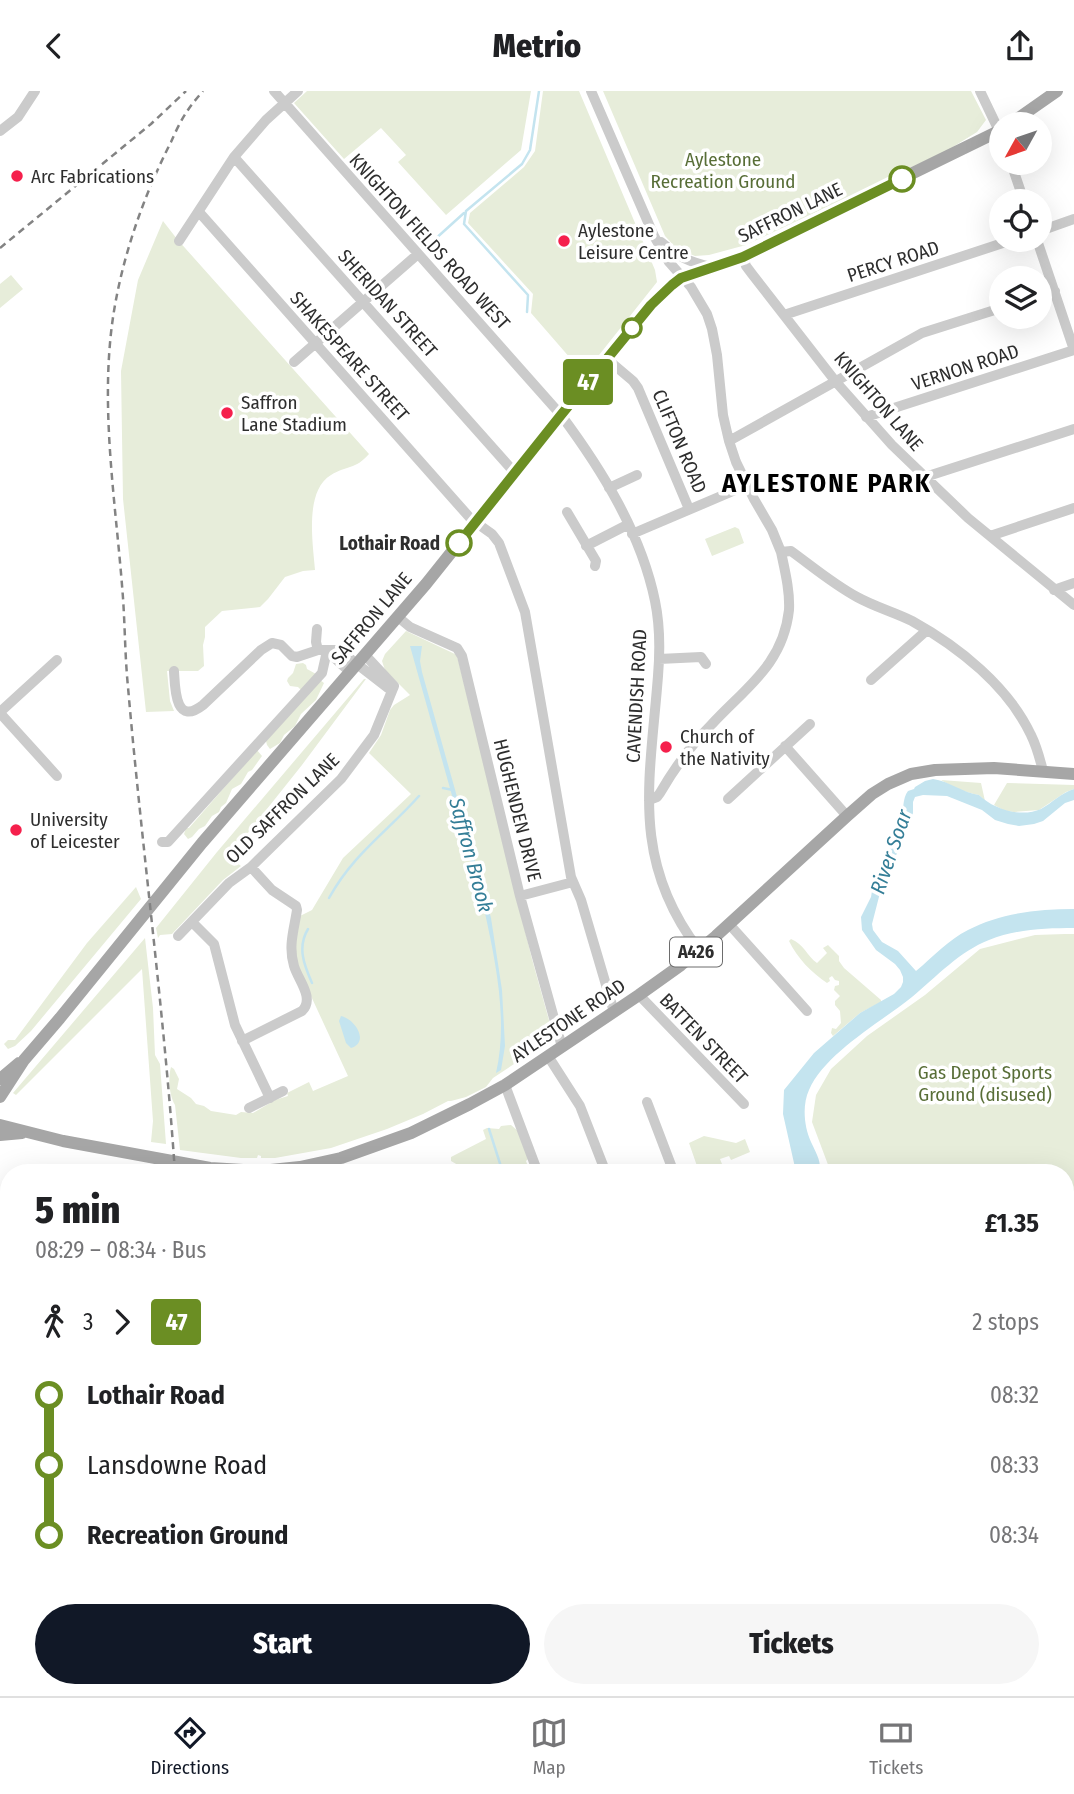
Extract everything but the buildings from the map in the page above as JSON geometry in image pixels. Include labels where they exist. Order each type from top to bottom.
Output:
[{"type":"main road","name":"SAFFRON LANE","points":[[1028,112],[1057,91]]},
{"type":"main road","name":"SAFFRON LANE","points":[[0,1097],[24,1060],[202,843],[398,617],[663,292],[681,278],[743,257],[989,137]]},
{"type":"main road","name":"AYLESTONE ROAD","points":[[314,1164],[341,1158],[411,1133],[505,1085],[639,995],[699,950],[872,794],[888,784],[911,774],[935,770],[994,768],[1074,774]]},
{"type":"main road","name":"SAFFRON LANE","points":[[0,1079],[24,1060]]},
{"type":"main road","name":"AYLESTONE ROAD","points":[[2,1126],[119,1152],[192,1164]]},
{"type":"street","points":[[0,131],[18,117],[36,91]]},
{"type":"street","name":"KNIGHTON FIELDS ROAD WEST","points":[[274,91],[561,415]]},
{"type":"street","points":[[179,241],[234,157],[258,129],[298,91]]},
{"type":"street","points":[[591,91],[654,236],[669,262],[697,296],[710,321],[729,441],[747,485],[772,530],[781,552],[787,582],[788,614],[783,636],[773,658],[757,680],[692,744],[657,797],[649,800]]},
{"type":"street","points":[[980,91],[992,112]]},
{"type":"street","name":"SHERIDAN STREET","points":[[234,157],[515,473]]},
{"type":"street","name":"SHAKESPEARE STREET","points":[[199,212],[476,522]]},
{"type":"street","points":[[1052,227],[1074,219]]},
{"type":"street","points":[[654,236],[690,263],[711,267]]},
{"type":"street","name":"PERCY ROAD","points":[[784,315],[989,248]]},
{"type":"street","points":[[1041,252],[1074,350]]},
{"type":"street","points":[[294,362],[418,254]]},
{"type":"street","name":"KNIGHTON LANE","points":[[743,257],[746,266],[866,417],[968,518],[1074,605]]},
{"type":"street","points":[[729,441],[922,333],[989,312]]},
{"type":"street","name":"VERNON ROAD","points":[[866,417],[1074,350]]},
{"type":"street","name":"CLIFTON ROAD","points":[[607,359],[633,381],[638,389],[689,509]]},
{"type":"street","name":"CAVENDISH ROAD","points":[[561,415],[596,464],[609,488],[630,529],[649,578],[655,603],[659,659],[649,771],[652,842],[662,883],[676,916],[699,950]]},
{"type":"street","points":[[925,477],[1074,429]]},
{"type":"street","points":[[609,488],[637,475]]},
{"type":"street","points":[[586,545],[689,509],[747,485]]},
{"type":"street","points":[[990,536],[1074,508]]},
{"type":"street","points":[[567,512],[596,561],[595,566]]},
{"type":"street","points":[[476,522],[496,538],[525,612],[573,882],[581,900],[614,1012]]},
{"type":"street","points":[[781,552],[791,551],[859,598],[912,621],[970,661],[1008,699],[1031,734],[1043,771]]},
{"type":"street","points":[[1054,590],[1074,583]]},
{"type":"street","name":"HUGHENDEN DRIVE","points":[[398,617],[410,627],[460,651],[520,896],[562,1047]]},
{"type":"street","points":[[162,842],[168,842],[322,673],[323,650],[317,629]]},
{"type":"street","points":[[871,680],[926,631]]},
{"type":"street","points":[[174,671],[177,703],[183,710],[194,711],[268,644],[276,643],[297,657],[323,650]]},
{"type":"street","name":"OLD SAFFRON LANE","points":[[178,936],[229,883],[251,867],[341,779],[373,737],[392,693],[357,664],[323,650]]},
{"type":"street","points":[[659,659],[701,657],[706,664]]},
{"type":"street","points":[[57,660],[0,712],[57,776]]},
{"type":"street","points":[[728,799],[810,724]]},
{"type":"street","points":[[785,746],[847,816]]},
{"type":"street","points":[[242,1041],[302,1011],[308,1001],[291,955],[296,906],[272,890],[251,867]]},
{"type":"street","points":[[520,896],[573,882]]},
{"type":"street","points":[[192,922],[214,944],[233,1017],[270,1098]]},
{"type":"street","points":[[729,924],[807,1011]]},
{"type":"street","name":"BATTEN STREET","points":[[639,995],[744,1104]]},
{"type":"street","points":[[548,1056],[580,1106],[603,1164]]},
{"type":"street","points":[[505,1085],[535,1164]]},
{"type":"street","points":[[249,1108],[283,1091]]},
{"type":"street","points":[[647,1102],[671,1164]]},
{"type":"green space","points":[[307,91],[531,91],[521,150],[446,215],[398,162],[406,155],[381,128],[344,159],[294,103]]},
{"type":"green space","name":"Aylestone Leisure Centre","points":[[543,91],[579,91],[655,270],[657,282],[584,374],[531,313],[533,294],[468,223],[470,213],[524,167],[535,151]]},
{"type":"green space","name":"Aylestone Recreation Ground","points":[[603,91],[971,91],[986,120],[977,132],[948,150],[746,245],[695,256],[677,249],[665,236]]},
{"type":"green space","name":"Saffron Lane Stadium","points":[[163,221],[369,454],[355,465],[331,475],[322,483],[317,493],[312,519],[315,570],[285,577],[260,607],[222,611],[205,627],[204,666],[198,671],[167,671],[170,701],[174,711],[146,712],[123,499],[121,371],[138,280]]},
{"type":"green space","points":[[11,275],[23,289],[0,308],[0,284]]},
{"type":"green space","points":[[735,527],[739,529],[744,543],[712,556],[705,539]]},
{"type":"green space","points":[[406,631],[457,655],[552,1031],[547,1042],[493,1078],[486,1087],[387,1129],[331,1148],[275,1158],[261,1158],[258,1155],[257,1158],[241,1158],[180,1150],[175,1105],[171,1096],[171,1067],[179,1079],[177,1089],[196,1104],[211,1111],[236,1115],[241,1112],[253,1113],[309,1082],[313,1091],[348,1076],[298,968],[295,947],[300,916],[312,910],[343,858],[411,794],[369,753],[381,735],[390,710],[410,695],[385,670],[382,661]]},
{"type":"green space","points":[[303,663],[316,674],[302,691],[298,687],[290,686],[287,681],[296,664]]},
{"type":"green space","points":[[364,679],[302,765],[230,857],[241,866],[223,880],[172,934],[160,935],[158,938],[156,928]]},
{"type":"green space","points":[[320,680],[324,683],[316,700],[301,714],[295,726],[284,735],[280,743],[270,749],[266,741]]},
{"type":"green space","points":[[257,750],[262,756],[252,770],[241,784],[232,789],[219,812],[188,839],[184,834],[186,828],[189,828]]},
{"type":"green space","points":[[941,780],[981,783],[985,801],[979,795]]},
{"type":"green space","points":[[1007,783],[1074,785],[1074,789],[1039,810],[1014,812],[994,805]]},
{"type":"green space","points":[[136,887],[141,899],[31,1031],[8,1049],[4,1044],[8,1040],[15,1040],[87,943]]},
{"type":"green space","name":"Gas Depot Sports Ground (disused)","points":[[1074,934],[1074,1164],[828,1164],[812,1122],[816,1095],[831,1069],[867,1036],[925,995],[980,949],[1035,935]]},
{"type":"green space","points":[[145,938],[155,1055],[160,1064],[166,1144],[151,1142],[153,1121],[142,969],[16,1095],[13,1093]]},
{"type":"green space","points":[[791,939],[817,963],[827,953],[823,948],[828,945],[839,956],[844,968],[881,1002],[860,1013],[833,1036],[832,1028],[836,1029],[841,1023],[840,1011],[835,1005],[840,996],[834,990],[839,981],[832,976],[827,983],[816,975],[796,953],[789,941]]},
{"type":"green space","points":[[511,1125],[518,1131],[528,1159],[527,1164],[456,1164],[451,1161],[451,1157],[486,1139],[483,1130],[499,1129],[501,1126]]},
{"type":"green space","points":[[704,1136],[736,1143],[745,1139],[750,1152],[731,1160],[729,1156],[720,1159],[722,1164],[696,1164],[689,1143]]},
{"type":"water","points":[[410,646],[422,646],[422,672],[491,918],[502,990],[505,1046],[501,1070],[496,1073],[501,1013],[489,932]]},
{"type":"water","name":"River Soar","points":[[933,779],[945,782],[979,795],[1008,811],[1033,812],[1074,789],[1074,800],[1065,803],[1043,821],[1019,826],[995,820],[982,810],[947,796],[915,797],[907,831],[882,881],[872,924],[882,942],[898,951],[916,971],[961,934],[980,924],[1006,916],[1033,911],[1074,909],[1074,928],[1020,931],[978,945],[840,1051],[817,1076],[805,1102],[807,1130],[819,1164],[794,1164],[783,1114],[784,1090],[814,1053],[860,1013],[894,994],[903,982],[900,970],[876,950],[862,930],[861,917],[900,824],[906,794],[925,781]]},
{"type":"water","points":[[341,1016],[351,1021],[360,1036],[357,1045],[351,1048],[346,1043],[339,1021]]},
{"type":"waterway","name":"Saffron Brook","points":[[527,312],[528,295],[464,224],[466,211],[522,164],[530,150],[539,91]]},
{"type":"waterway","name":"Saffron Brook","points":[[433,241],[464,213]]},
{"type":"waterway","points":[[443,788],[453,790]]},
{"type":"waterway","points":[[329,898],[360,855],[419,796]]},
{"type":"waterway","points":[[308,929],[302,949],[312,983]]},
{"type":"waterway","name":"Saffron Brook","points":[[489,1129],[500,1164]]},
{"type":"railway","points":[[0,248],[151,124],[186,91]]},
{"type":"railway","points":[[174,1164],[127,676],[110,451],[108,378],[115,305],[137,222],[178,127],[203,91]]},
{"type":"bus line","name":"47","points":[[459,543],[663,292],[681,278],[743,257],[902,179]]},
{"type":"place","name":"Arc Fabrications","points":[[17,176]]},
{"type":"place","name":"Aylestone Leisure Centre","points":[[564,241]]},
{"type":"place","name":"Saffron Lane Stadium","points":[[227,413]]},
{"type":"place","name":"Lothair Road","points":[[459,543]]},
{"type":"place","name":"Church of the Nativity","points":[[666,747]]},
{"type":"place","name":"University of Leicester","points":[[16,830]]},
{"type":"district","name":"AYLESTONE PARK","points":[[827,483]]}]
